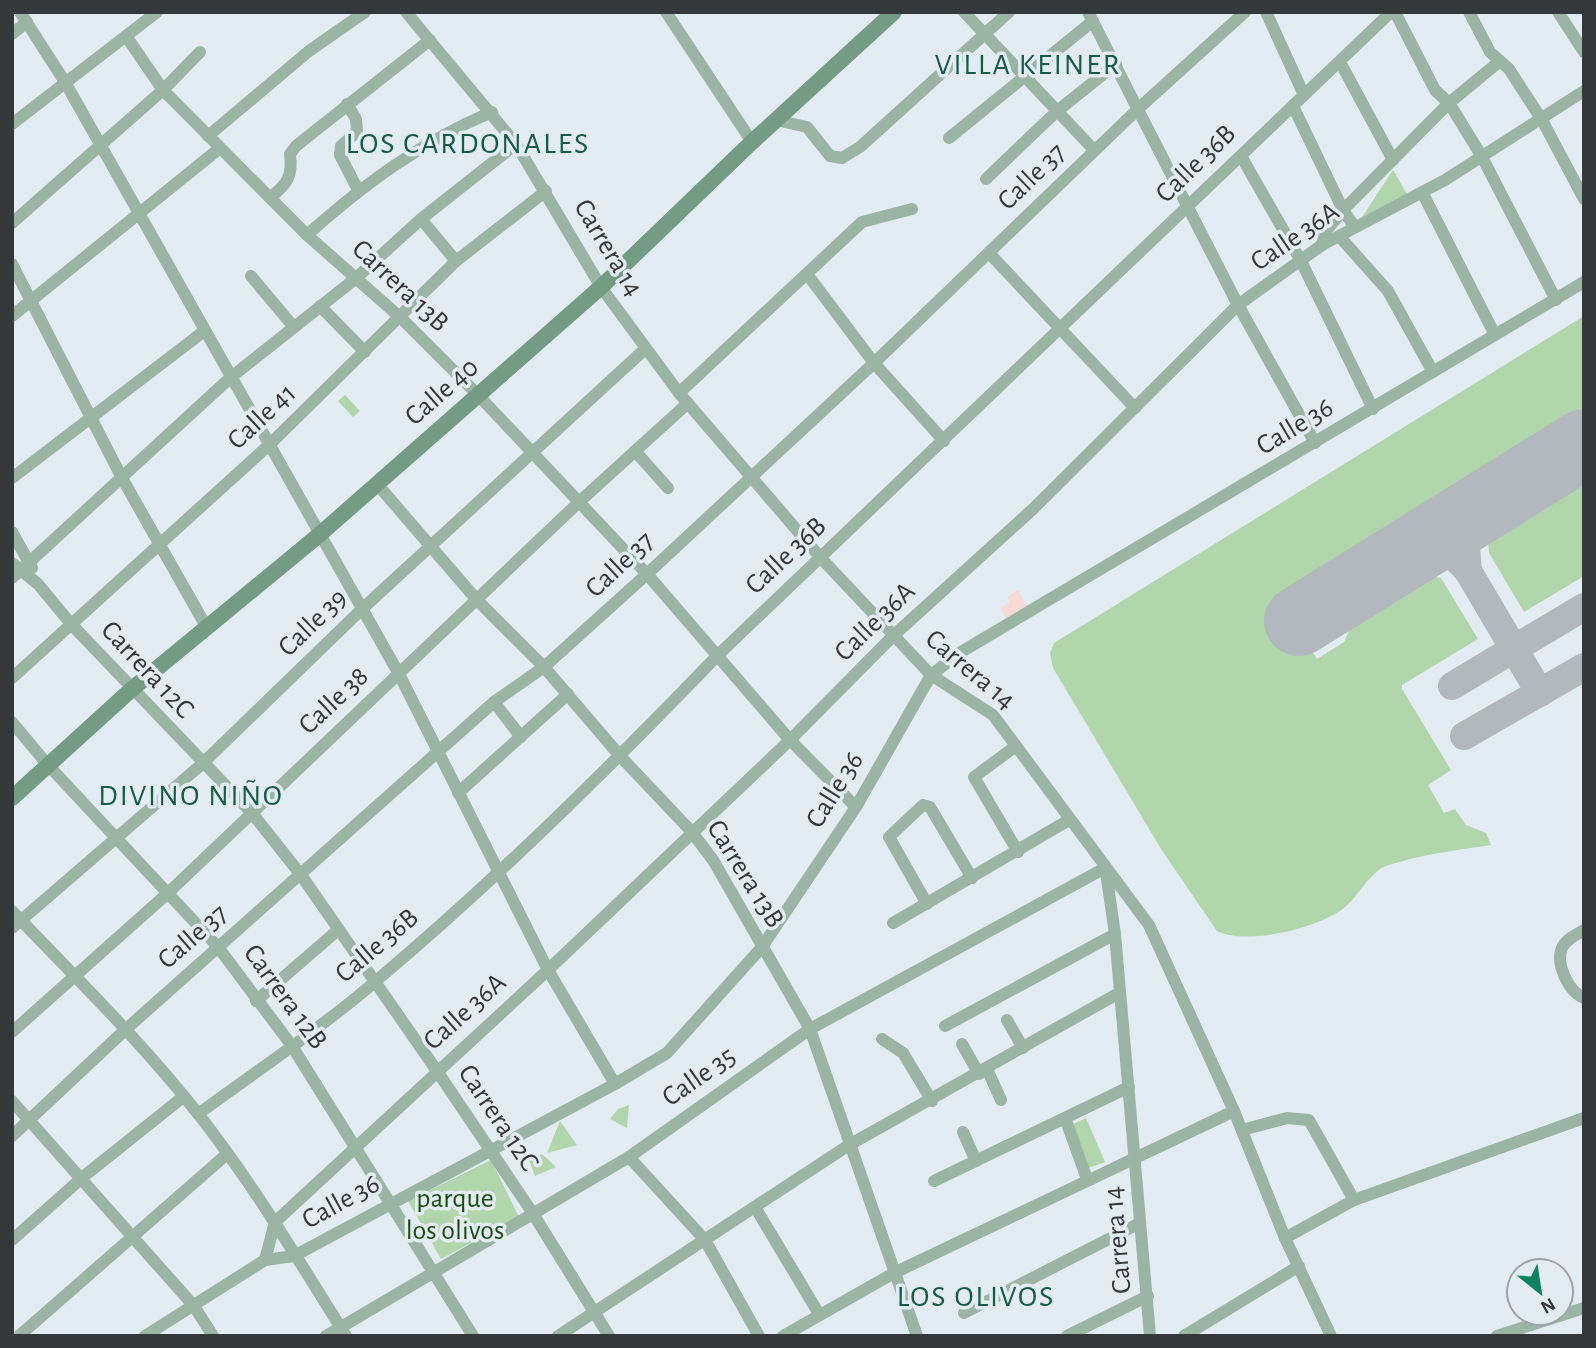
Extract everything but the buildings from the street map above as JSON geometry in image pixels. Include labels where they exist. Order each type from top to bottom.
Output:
[{"type":"street","points":[[12,124],[157,12]]},
{"type":"street","points":[[208,136],[309,51],[365,12]]},
{"type":"street","name":"Carrera 14","points":[[407,12],[516,144],[601,287],[644,350],[679,393],[820,557],[931,676],[993,715],[1105,868],[1115,933],[1150,1336]]},
{"type":"street","points":[[666,12],[752,142]]},
{"type":"street","name":"Calle 40","points":[[12,798],[132,689],[319,535],[601,287],[752,142],[894,12]]},
{"type":"street","points":[[964,12],[1023,78],[1094,150]]},
{"type":"street","points":[[776,120],[807,127],[830,156],[842,158],[860,147],[1009,12]]},
{"type":"street","name":"Calle 37","points":[[12,1136],[125,1030],[494,702],[544,667],[647,575],[874,363],[1094,150],[1245,12]]},
{"type":"street","points":[[1266,12],[1304,95]]},
{"type":"street","points":[[1393,12],[1435,90],[1449,103],[1481,155],[1556,300]]},
{"type":"street","name":"Calle 36B","points":[[198,1114],[374,983],[498,874],[620,756],[718,655],[1393,12]]},
{"type":"street","points":[[1469,12],[1490,52],[1509,69],[1542,120],[1584,199]]},
{"type":"street","points":[[1558,12],[1584,52]]},
{"type":"street","points":[[12,34],[23,17],[65,82],[203,332],[399,674],[548,971],[615,1084]]},
{"type":"street","points":[[949,138],[1023,78],[1091,17],[1238,305],[1315,443]]},
{"type":"street","points":[[125,36],[163,90],[307,235],[358,190],[451,129],[492,112]]},
{"type":"street","points":[[270,198],[287,184],[293,171],[290,154],[296,146],[430,40]]},
{"type":"street","points":[[12,223],[163,90],[201,52]]},
{"type":"street","points":[[1322,245],[1326,231],[1343,210],[1449,103],[1500,61]]},
{"type":"street","points":[[1340,62],[1393,160]]},
{"type":"street","points":[[986,179],[1056,112],[1116,64]]},
{"type":"street","name":"Calle 36A","points":[[275,1222],[548,971],[691,831],[790,740],[893,636],[1033,509],[1238,305],[1322,245],[1422,192],[1542,120],[1584,91]]},
{"type":"street","points":[[347,104],[356,118],[357,132],[341,146],[340,155],[358,190]]},
{"type":"street","points":[[1293,106],[1343,210],[1354,226]]},
{"type":"street","points":[[15,571],[30,562],[230,378],[355,279],[421,219],[516,144]]},
{"type":"street","points":[[12,316],[220,148]]},
{"type":"street","points":[[1241,156],[1301,261],[1373,409]]},
{"type":"street","name":"Calle 41","points":[[12,678],[269,445],[456,261],[546,191]]},
{"type":"street","points":[[1422,192],[1495,335]]},
{"type":"street","points":[[679,393],[862,222],[912,209]]},
{"type":"street","points":[[421,219],[456,261]]},
{"type":"street","name":"Carrera 13B","points":[[307,235],[401,318],[478,395],[647,575],[790,740],[856,807]]},
{"type":"street","points":[[1340,237],[1388,291],[1433,372]]},
{"type":"street","points":[[989,253],[1135,408]]},
{"type":"street","points":[[12,264],[90,419],[162,544],[206,628]]},
{"type":"street","points":[[807,274],[874,363],[944,441]]},
{"type":"street","points":[[251,276],[293,326]]},
{"type":"street","name":"Calle 36","points":[[145,1336],[265,1260],[293,1255],[490,1152],[667,1053],[762,947],[856,807],[931,676],[961,652],[1584,282]]},
{"type":"street","points":[[320,306],[365,352]]},
{"type":"street","points":[[12,478],[203,332]]},
{"type":"street","name":"Calle 39","points":[[15,920],[202,764],[362,610],[644,350]]},
{"type":"street","name":"Calle 38","points":[[12,1032],[168,893],[688,403]]},
{"type":"street","points":[[635,451],[667,488]]},
{"type":"street","name":"Carrera 13B","points":[[377,484],[477,600],[544,667],[620,756],[691,831],[713,860],[810,1029],[918,1336]]},
{"type":"street","name":"Carrera 12C","points":[[12,532],[30,562],[38,584],[71,624],[202,764],[252,813],[301,875],[438,1071],[532,1212],[609,1336]]},
{"type":"street","name":"Carrera 12C","points":[[15,571],[38,584]]},
{"type":"street","points":[[458,793],[568,694]]},
{"type":"street","points":[[494,702],[521,737]]},
{"type":"street","name":"Carrera 12B","points":[[12,722],[47,764],[218,947],[292,1046],[473,1336]]},
{"type":"street","points":[[1016,747],[974,778],[1018,852]]},
{"type":"street","points":[[927,904],[889,837],[923,805],[930,807],[972,878]]},
{"type":"street","points":[[893,923],[1069,820]]},
{"type":"street","points":[[1105,868],[1149,925],[1234,1111],[1285,1238],[1331,1336]]},
{"type":"street","name":"Calle 35","points":[[326,1336],[343,1331],[432,1271],[629,1157],[810,1029],[1105,868]]},
{"type":"street","points":[[15,920],[73,975],[125,1030],[198,1114],[275,1222],[293,1255],[343,1331]]},
{"type":"street","points":[[256,1001],[338,930]]},
{"type":"street","points":[[1584,930],[1563,945],[1560,956],[1570,987],[1584,998]]},
{"type":"street","points":[[945,1026],[1115,933]]},
{"type":"street","points":[[558,1336],[849,1145],[932,1101],[1119,993]]},
{"type":"street","points":[[1007,1020],[1023,1048]]},
{"type":"street","points":[[882,1039],[904,1052],[932,1101]]},
{"type":"street","points":[[962,1044],[1001,1100]]},
{"type":"street","points":[[934,1181],[1129,1087]]},
{"type":"street","points":[[12,1240],[83,1177],[183,1097]]},
{"type":"street","points":[[12,1101],[83,1177],[194,1306],[213,1336]]},
{"type":"street","points":[[783,1336],[894,1273],[1234,1111]]},
{"type":"street","points":[[1065,1118],[1087,1180]]},
{"type":"street","points":[[1241,1130],[1287,1118],[1309,1120],[1354,1200]]},
{"type":"street","points":[[1285,1238],[1354,1200],[1584,1118]]},
{"type":"street","points":[[963,1132],[976,1161]]},
{"type":"street","points":[[19,1336],[227,1154]]},
{"type":"street","points":[[629,1157],[705,1240],[759,1336]]},
{"type":"street","points":[[755,1207],[819,1314]]},
{"type":"street","points":[[265,1260],[275,1222]]},
{"type":"street","points":[[964,1313],[1140,1223]]},
{"type":"street","points":[[1184,1336],[1299,1266]]},
{"type":"street","points":[[1067,1336],[1148,1296]]},
{"type":"street","points":[[1497,1336],[1584,1308]]},
{"type":"shaded area","points":[[1018,590],[1027,606],[1006,619],[1000,608],[1010,602],[1007,597]]},
{"type":"green space","points":[[1393,170],[1407,194],[1362,217]]},
{"type":"green space","points":[[1584,316],[1584,420],[1283,606],[1317,659],[1344,642],[1356,616],[1424,575],[1441,578],[1478,639],[1402,685],[1402,689],[1451,770],[1428,785],[1444,813],[1455,809],[1466,825],[1486,833],[1491,845],[1424,856],[1386,866],[1375,874],[1344,908],[1300,928],[1246,937],[1217,931],[1161,849],[1053,668],[1050,653],[1054,643]]},
{"type":"green space","points":[[345,395],[360,411],[353,417],[338,401]]},
{"type":"green space","points":[[1584,474],[1584,576],[1524,612],[1489,553],[1488,536]]},
{"type":"green space","points":[[629,1105],[627,1128],[610,1119],[618,1109]]},
{"type":"green space","points":[[1086,1118],[1105,1162],[1086,1169],[1069,1126]]},
{"type":"green space","points":[[560,1121],[577,1145],[547,1153]]},
{"type":"green space","points":[[542,1154],[556,1167],[535,1176],[529,1160]]},
{"type":"green space","name":"parque los olivos","points":[[491,1160],[519,1217],[441,1259],[408,1201]]},
{"type":"taxiway","points":[[1478,511],[1465,537],[1468,571],[1540,693]]},
{"type":"taxiway","points":[[1408,555],[1427,550],[1441,551],[1455,557],[1468,571]]},
{"type":"taxiway","points":[[1452,686],[1507,653],[1510,643],[1522,644],[1584,607]]},
{"type":"taxiway","points":[[1464,736],[1584,667]]},
{"type":"runway","points":[[1299,621],[1584,444]]},
{"type":"district","name":"VILLA KEINER","points":[[1028,65]]},
{"type":"district","name":"LOS CARDONALES","points":[[468,144]]},
{"type":"district","name":"DIVINO NIÑO","points":[[191,796]]},
{"type":"district","name":"LOS OLIVOS","points":[[976,1297]]}]
